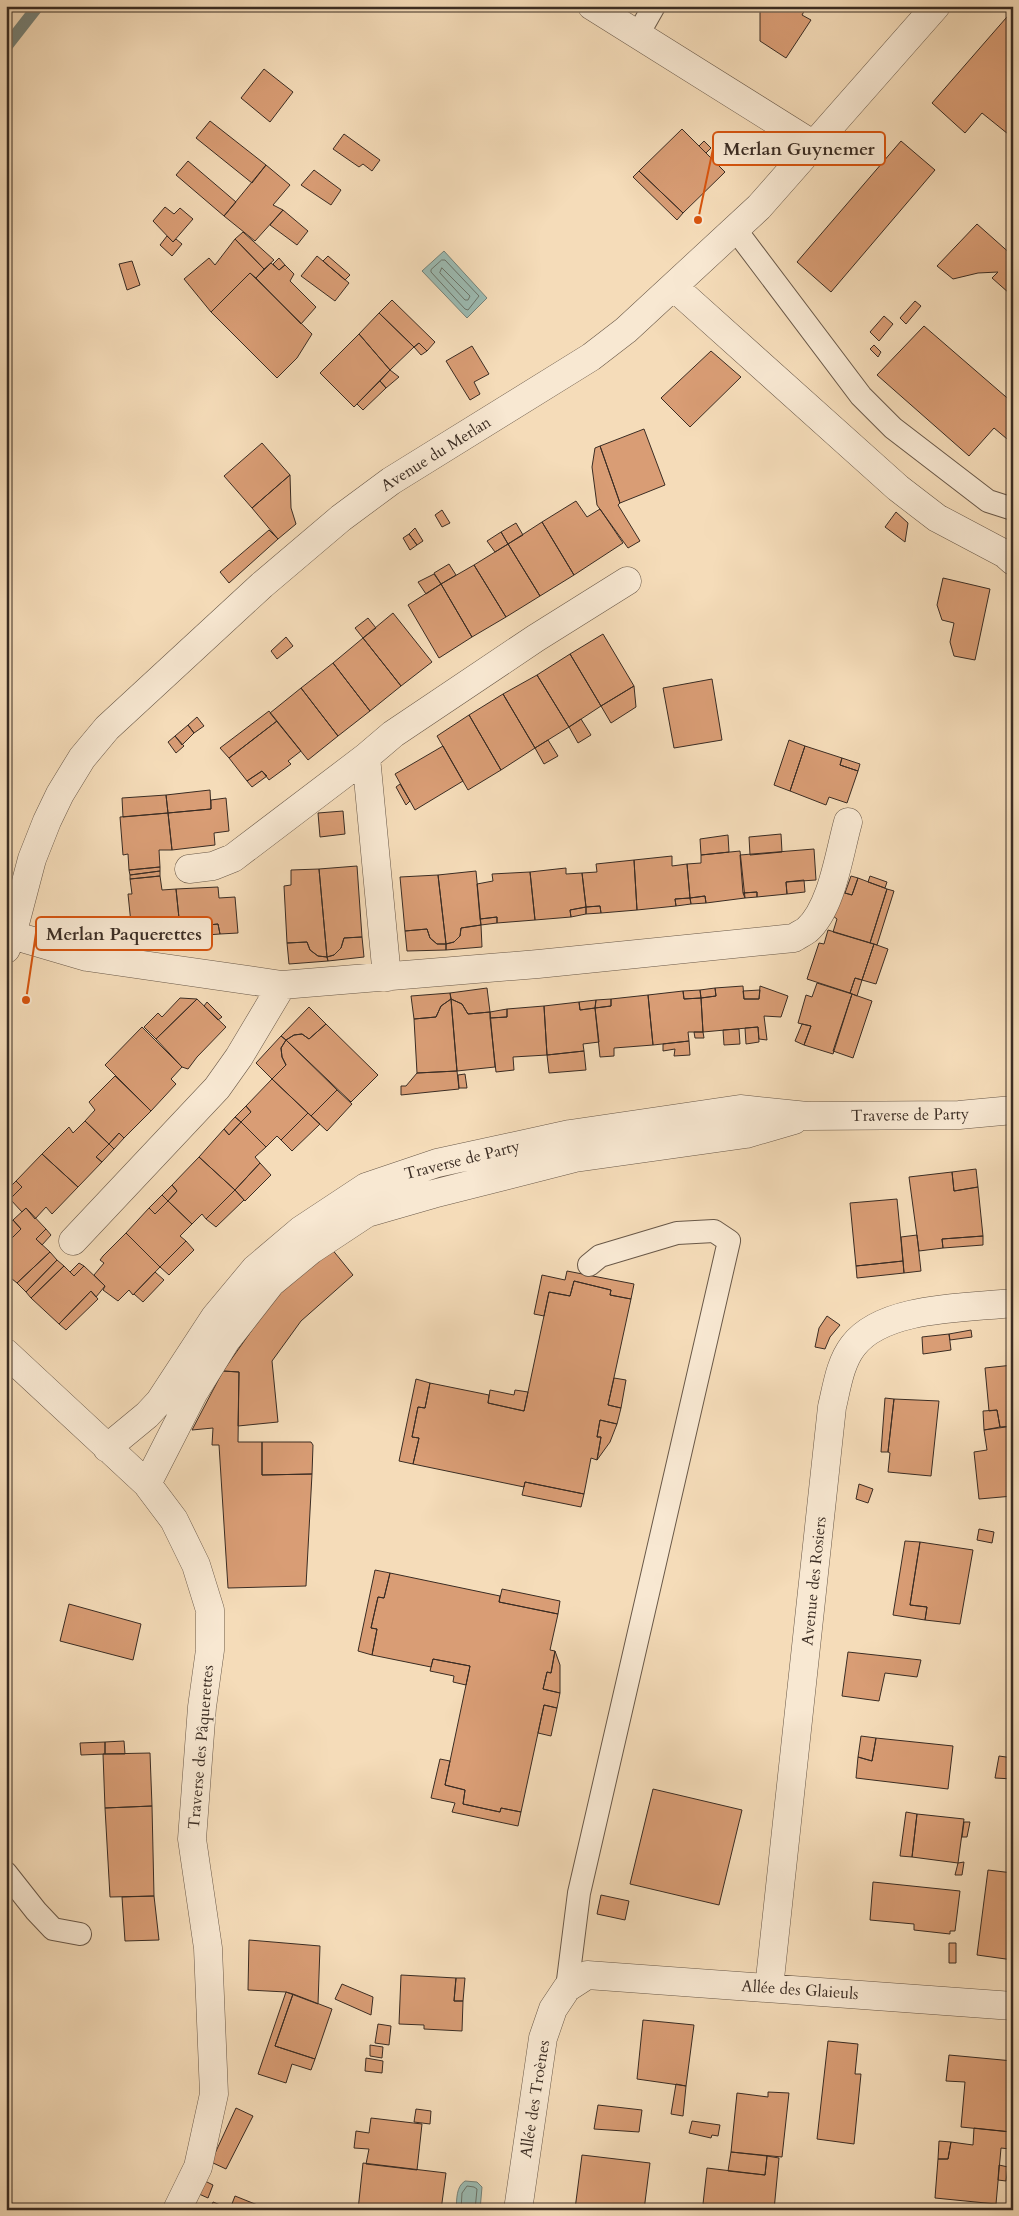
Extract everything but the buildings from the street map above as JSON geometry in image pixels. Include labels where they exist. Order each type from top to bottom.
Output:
[{"type":"street","points":[[592,6],[814,146]]},
{"type":"street","name":"Avenue du Merlan","points":[[9,942],[32,859],[47,822],[60,794],[82,758],[107,728],[262,585],[341,518],[391,481],[591,357],[626,330],[759,207],[936,6]]},
{"type":"street","points":[[674,287],[898,488],[936,518],[1005,554],[1013,561]]},
{"type":"street","points":[[189,869],[213,866],[232,858],[401,729],[536,638],[627,581]]},
{"type":"street","points":[[366,757],[387,976]]},
{"type":"street","points":[[9,942],[87,957],[282,985],[538,964],[794,938],[807,930],[819,915],[828,894],[848,822]]},
{"type":"street","points":[[73,1241],[217,1088],[239,1057],[282,985]]},
{"type":"street","name":"Traverse de Party","points":[[107,1448],[147,1415],[160,1401],[215,1318],[255,1269],[300,1230],[366,1187],[438,1163],[570,1134],[740,1109],[807,1116],[959,1115],[1013,1110]]},
{"type":"street","name":"Traverse de Party","points":[[147,1484],[194,1392],[225,1342],[271,1283],[311,1250],[367,1213],[575,1158],[746,1134],[807,1116]]},
{"type":"street","name":"Avenue des Rosiers","points":[[770,1988],[832,1407],[840,1374],[854,1345],[876,1327],[904,1314],[1013,1303]]},
{"type":"street","name":"Traverse des Pâquerettes","points":[[6,1353],[147,1484],[174,1520],[196,1565],[210,1610],[210,1650],[202,1707],[192,1839],[208,1948],[214,2094],[198,2167],[176,2210]]},
{"type":"street","name":"Allée des Glaieuls","points":[[577,1981],[770,1988],[1013,2006]]},
{"type":"street","name":"Allée des Troènes","points":[[518,2210],[543,2038],[553,2009],[577,1981]]},
{"type":"lane","points":[[637,36],[654,6]]},
{"type":"lane","points":[[735,229],[861,396],[892,428],[988,502],[1013,509]]},
{"type":"lane","points":[[577,1981],[579,1893],[729,1241],[714,1231],[677,1233],[600,1256],[589,1265]]},
{"type":"lane","points":[[6,1873],[36,1912],[53,1929],[80,1934]]},
{"type":"water","points":[[444,251],[487,298],[467,318],[422,271]]},
{"type":"water","points":[[465,2181],[477,2182],[482,2187],[480,2210],[456,2210],[458,2190]]},
{"type":"waterway","points":[[6,47],[38,6]]},
{"type":"place","name":"Merlan Guynemer","points":[[698,220]]},
{"type":"place","name":"Merlan Paquerettes","points":[[26,1000]]}]
